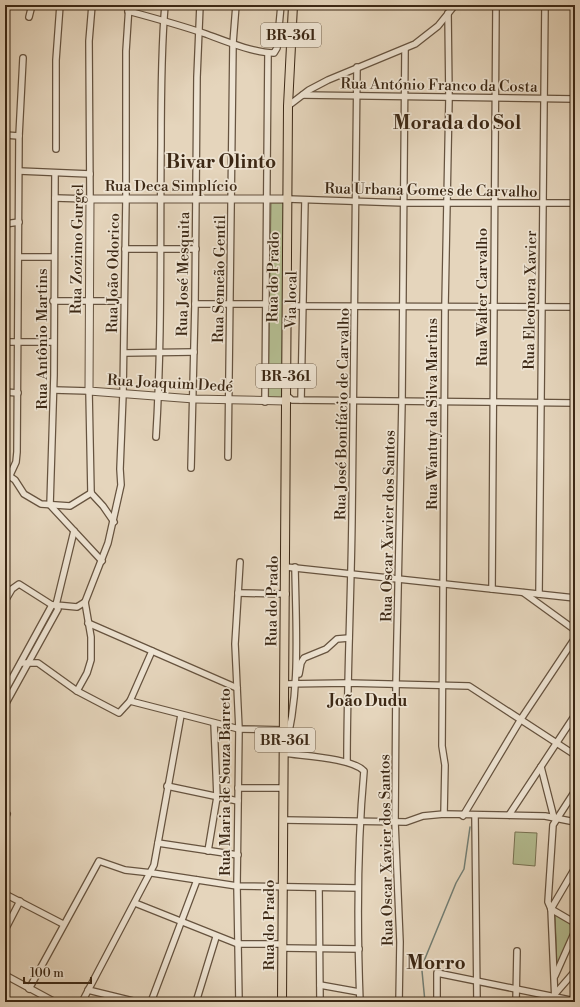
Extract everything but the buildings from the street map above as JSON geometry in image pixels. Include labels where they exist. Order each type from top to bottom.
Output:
[{"type":"main road","name":"BR-361","points":[[288,200],[288,106],[293,5]]},
{"type":"main road","name":"Rua do Prado","points":[[282,1002],[286,594],[286,306],[288,200]]},
{"type":"street","points":[[29,17],[32,5]]},
{"type":"street","points":[[56,149],[56,60],[60,5]]},
{"type":"street","name":"Rua Zozimo Gurgel","points":[[91,493],[89,391],[89,41],[92,5]]},
{"type":"street","points":[[156,437],[159,396],[165,5]]},
{"type":"street","name":"Rua José Mesquita","points":[[192,468],[198,31],[200,5]]},
{"type":"street","name":"Rua Semeão Gentil","points":[[228,457],[233,43],[236,5]]},
{"type":"street","points":[[128,8],[268,53],[276,52],[281,5]]},
{"type":"street","points":[[288,106],[322,83],[357,67],[405,50],[427,35],[455,5]]},
{"type":"street","name":"Rua Walter Carvalho","points":[[492,589],[496,5]]},
{"type":"street","name":"Rua Eleonora Xavier","points":[[539,594],[545,5]]},
{"type":"street","name":"Rua João Odorico","points":[[85,602],[102,561],[114,522],[121,485],[120,469],[124,353],[126,199],[126,51],[128,8]]},
{"type":"street","name":"Rua Wantuy da Silva Martins","points":[[444,814],[445,765],[442,746],[442,583],[445,306],[448,203],[448,13]]},
{"type":"street","name":"Rua Oscar Xavier dos Santos","points":[[399,1002],[400,942],[395,822],[396,684],[402,402],[405,50]]},
{"type":"street","points":[[265,402],[268,200],[268,53]]},
{"type":"street","points":[[23,58],[19,136],[18,393],[16,462],[7,474],[15,480],[24,494],[41,504],[70,506],[91,493],[103,506],[114,522]]},
{"type":"street","name":"Rua José Bonifácio de Carvalho","points":[[347,762],[347,683],[351,574],[357,201],[357,67]]},
{"type":"street","name":"Rua António Franco da Costa","points":[[303,95],[357,97],[405,96],[449,98],[575,99]]},
{"type":"street","points":[[5,135],[19,136]]},
{"type":"street","points":[[19,171],[90,174]]},
{"type":"street","name":"Rua Antônio Martins","points":[[50,505],[54,390],[53,301],[55,173]]},
{"type":"street","name":"Rua Deca Simplício","points":[[55,198],[288,200]]},
{"type":"street","name":"Rua Urbana Gomes de Carvalho","points":[[288,200],[404,203],[575,203]]},
{"type":"street","name":"Via local","points":[[302,400],[305,200]]},
{"type":"street","points":[[5,224],[18,222]]},
{"type":"street","points":[[125,249],[196,249]]},
{"type":"street","points":[[19,257],[54,257]]},
{"type":"street","points":[[53,301],[124,301]]},
{"type":"street","points":[[195,304],[266,304]]},
{"type":"street","points":[[286,306],[355,305],[575,307]]},
{"type":"street","points":[[5,342],[53,342]]},
{"type":"street","points":[[124,353],[194,352]]},
{"type":"street","name":"Rua Joaquim Dedé","points":[[54,390],[89,391],[194,399],[265,402],[287,401]]},
{"type":"street","points":[[5,392],[18,393]]},
{"type":"street","points":[[287,401],[575,403]]},
{"type":"street","points":[[50,505],[102,561]]},
{"type":"street","points":[[5,705],[29,662],[56,606],[74,531]]},
{"type":"street","name":"Rua Maria de Souza Barreto","points":[[239,1002],[237,886],[239,729],[235,644],[240,562]]},
{"type":"street","points":[[286,567],[575,598]]},
{"type":"street","points":[[295,567],[296,685]]},
{"type":"street","points":[[5,601],[12,589],[19,584],[56,606],[77,607],[85,602],[91,637],[90,660],[88,673],[77,691]]},
{"type":"street","points":[[238,593],[286,594]]},
{"type":"street","points":[[524,593],[575,630]]},
{"type":"street","points":[[12,692],[5,690],[56,606]]},
{"type":"street","points":[[88,623],[237,688]]},
{"type":"street","points":[[349,638],[337,640],[326,649],[304,658],[301,663],[296,685],[290,729],[284,753],[347,762],[359,766],[364,771],[360,822],[358,888],[360,1002]]},
{"type":"street","points":[[464,816],[521,719],[575,638]]},
{"type":"street","points":[[21,663],[38,663],[77,691],[119,713],[130,701],[152,651]]},
{"type":"street","points":[[285,684],[347,683],[469,686],[575,755]]},
{"type":"street","points":[[130,701],[239,729],[285,730]]},
{"type":"street","points":[[82,1002],[152,872],[181,715]]},
{"type":"street","points":[[509,815],[575,715]]},
{"type":"street","points":[[208,851],[217,797],[214,723]]},
{"type":"street","points":[[541,767],[556,818]]},
{"type":"street","points":[[167,786],[238,802]]},
{"type":"street","points":[[238,788],[284,788]]},
{"type":"street","points":[[555,997],[551,909],[548,902],[553,825],[556,818],[575,791]]},
{"type":"street","points":[[284,820],[406,822],[423,816],[444,814],[464,816],[509,815],[556,818],[575,822]]},
{"type":"street","points":[[475,816],[477,1002]]},
{"type":"street","points":[[158,843],[238,855]]},
{"type":"street","points":[[29,988],[99,861],[125,870],[152,872],[237,886],[358,888]]},
{"type":"street","points":[[551,909],[575,868]]},
{"type":"street","points":[[150,1002],[196,880]]},
{"type":"street","points":[[319,888],[320,1002]]},
{"type":"street","points":[[5,894],[64,924]]},
{"type":"street","points":[[5,930],[20,902]]},
{"type":"street","points":[[135,903],[216,937],[238,944],[320,949],[359,949]]},
{"type":"street","points":[[551,909],[575,923]]},
{"type":"street","points":[[554,978],[575,931]]},
{"type":"street","points":[[196,1002],[216,937]]},
{"type":"street","points":[[516,1002],[517,952]]},
{"type":"street","points":[[555,997],[575,971]]},
{"type":"street","points":[[437,1002],[437,973],[575,1001]]},
{"type":"street","points":[[5,975],[55,1002]]},
{"type":"street","points":[[320,985],[359,992]]},
{"type":"street","points":[[88,990],[133,1002]]},
{"type":"street","points":[[104,1002],[106,995]]},
{"type":"green space","points":[[271,203],[285,203],[282,398],[268,398]]},
{"type":"green space","points":[[515,832],[537,833],[535,866],[513,864]]},
{"type":"green space","points":[[555,913],[575,925],[557,966]]},
{"type":"waterway","points":[[425,1002],[422,971],[424,961],[456,883],[464,869],[470,827]]},
{"type":"district","name":"Morada do Sol","points":[[457,122]]},
{"type":"district","name":"Bivar Olinto","points":[[221,161]]},
{"type":"district","name":"João Dudu","points":[[368,700]]},
{"type":"district","name":"Morro","points":[[436,962]]}]
